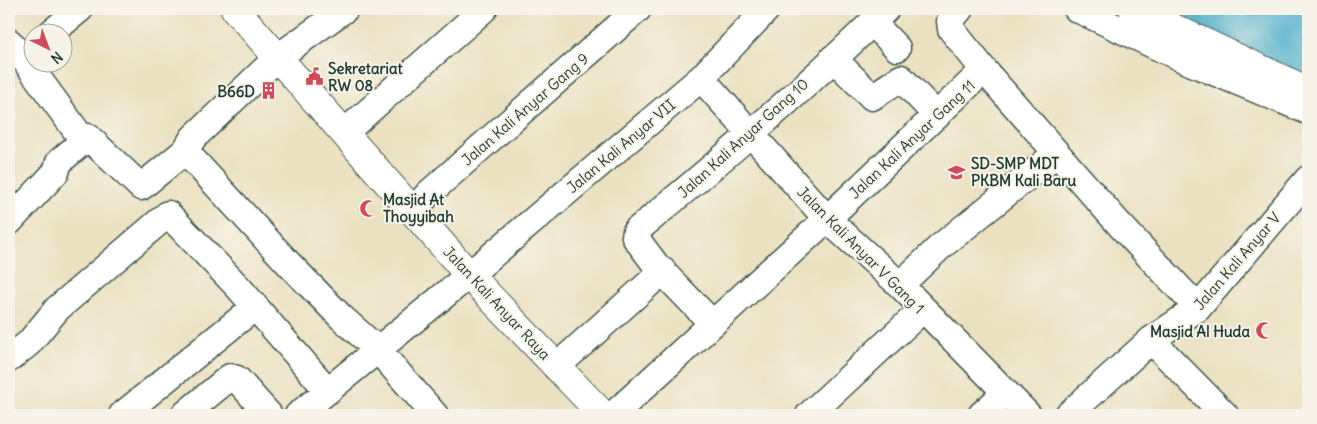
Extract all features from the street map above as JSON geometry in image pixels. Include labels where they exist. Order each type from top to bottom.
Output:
[{"type":"street","points":[[64,22],[80,9]]},
{"type":"street","points":[[142,187],[185,151],[194,138],[278,57],[345,9]]},
{"type":"street","points":[[344,133],[484,9]]},
{"type":"street","name":"Jalan Kali Anyar Gang 9","points":[[413,211],[428,194],[488,140],[638,9]]},
{"type":"street","name":"Jalan Kali Anyar VII","points":[[298,415],[469,275],[701,78],[767,9]]},
{"type":"street","name":"Jalan Kali Anyar Gang 11","points":[[613,415],[827,219],[984,70],[951,29],[950,21],[960,9]]},
{"type":"street","points":[[1077,9],[1185,60],[1308,112]]},
{"type":"street","points":[[1133,9],[1308,91]]},
{"type":"street","name":"Jalan Kali Anyar Raya","points":[[245,12],[278,57],[469,275],[603,415]]},
{"type":"street","points":[[879,16],[897,48]]},
{"type":"street","name":"Jalan Kali Anyar Gang 10","points":[[712,323],[663,271],[635,237],[636,231],[719,162],[879,16]]},
{"type":"street","points":[[19,57],[83,140]]},
{"type":"street","points":[[833,58],[872,97],[901,78],[937,116]]},
{"type":"street","points":[[984,70],[1119,224],[1198,308]]},
{"type":"street","name":"Jalan Kali Anyar V Gang 1","points":[[701,78],[827,219],[900,285],[922,310],[1028,415]]},
{"type":"street","points":[[9,222],[56,172],[59,162],[83,140],[88,137],[92,139],[168,214],[255,307],[328,391]]},
{"type":"street","points":[[185,151],[341,317],[378,350],[435,415]]},
{"type":"street","points":[[900,285],[940,247],[1057,153]]},
{"type":"street","name":"Jalan Kali Anyar V","points":[[1068,415],[1151,340],[1198,308],[1307,182]]},
{"type":"street","points":[[9,359],[30,342],[57,309],[168,214]]},
{"type":"street","points":[[556,367],[663,271]]},
{"type":"street","points":[[122,415],[255,307]]},
{"type":"street","points":[[809,415],[922,310]]},
{"type":"street","points":[[1151,340],[1225,415]]},
{"type":"street","points":[[184,415],[230,377],[237,379],[269,415]]},
{"type":"street","points":[[150,392],[174,415]]},
{"type":"street","points":[[981,415],[1005,393]]},
{"type":"water","points":[[1151,9],[1308,9],[1308,82]]},
{"type":"place","name":"Sekretariat RW 08","points":[[314,77]]},
{"type":"place","name":"B66D","points":[[269,91]]},
{"type":"place","name":"SD-SMP MDT PKBM Kali Baru","points":[[957,172]]},
{"type":"place","name":"Masjid At Thoyyibah","points":[[369,208]]},
{"type":"place","name":"Masjid Al Huda","points":[[1264,331]]}]
